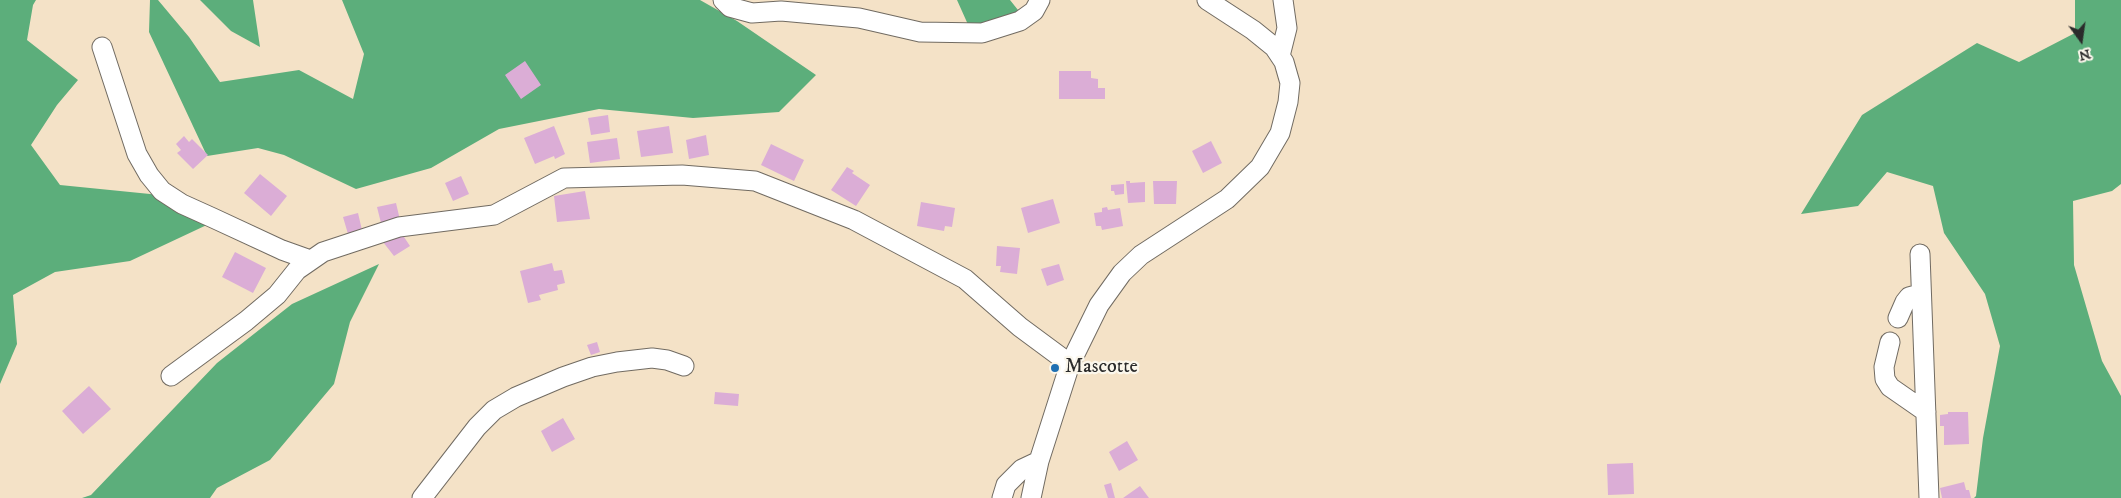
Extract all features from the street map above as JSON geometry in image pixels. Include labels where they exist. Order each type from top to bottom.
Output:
[{"type":"street","points":[[723,0],[730,6],[752,13],[781,11],[858,18],[920,32],[982,33],[1020,21],[1034,11],[1040,0]]},
{"type":"street","points":[[1031,498],[1039,461],[1070,364],[1099,305],[1122,273],[1141,255],[1227,199],[1260,167],[1280,133],[1288,102],[1290,83],[1284,62],[1274,47],[1253,30],[1207,0]]},
{"type":"street","points":[[1280,56],[1287,28],[1283,0]]},
{"type":"street","points":[[102,47],[137,154],[149,175],[162,191],[182,204],[282,250],[310,260]]},
{"type":"street","points":[[171,376],[277,296],[297,270],[323,252],[399,227],[494,215],[564,178],[682,175],[755,181],[854,220],[965,280],[1020,327],[1070,364]]},
{"type":"street","points":[[1920,254],[1929,498]]},
{"type":"street","points":[[1898,318],[1909,297],[1920,294]]},
{"type":"street","points":[[1890,342],[1884,367],[1885,380],[1890,387],[1926,412]]},
{"type":"street","points":[[422,498],[476,428],[494,410],[516,397],[542,384],[570,374],[592,367],[632,359],[652,358],[667,360],[684,366]]},
{"type":"street","points":[[1002,498],[1006,485],[1022,469],[1039,461]]},
{"type":"green space","points":[[0,0],[36,0],[33,5],[27,40],[78,80],[57,105],[31,145],[60,185],[160,195],[211,223],[130,261],[55,272],[13,295],[17,344],[0,384]]},
{"type":"green space","points":[[150,0],[158,0],[189,37],[220,82],[299,70],[353,99],[364,54],[342,0],[700,0],[737,21],[816,75],[779,112],[693,118],[599,109],[499,129],[431,168],[356,189],[284,155],[258,148],[207,156],[149,32]]},
{"type":"green space","points":[[200,0],[253,0],[260,47],[231,31]]},
{"type":"green space","points":[[957,0],[1010,0],[1022,15],[970,29]]},
{"type":"green space","points":[[2075,0],[2121,0],[2121,184],[2112,191],[2073,201],[2074,265],[2102,361],[2121,396],[2121,498],[1974,498],[1976,496],[1983,438],[2000,346],[1985,294],[1944,233],[1933,186],[1887,172],[1858,206],[1801,214],[1862,115],[1977,43],[2019,62],[2075,33]]},
{"type":"green space","points":[[379,264],[350,322],[334,384],[270,460],[217,488],[210,498],[82,498],[91,495],[217,363],[292,304]]},
{"type":"building","points":[[525,61],[541,85],[521,99],[505,75]]},
{"type":"building","points":[[1059,71],[1091,71],[1091,78],[1098,79],[1098,88],[1105,88],[1105,99],[1059,99]]},
{"type":"building","points":[[608,115],[610,132],[591,135],[588,118]]},
{"type":"building","points":[[554,126],[565,154],[555,159],[554,156],[535,164],[524,138]]},
{"type":"building","points":[[669,126],[673,153],[641,157],[637,131]]},
{"type":"building","points":[[706,135],[709,155],[689,159],[686,140]]},
{"type":"building","points":[[184,136],[189,142],[192,139],[208,155],[193,169],[177,153],[181,150],[176,144]]},
{"type":"building","points":[[617,138],[620,159],[590,163],[587,142]]},
{"type":"building","points":[[1211,141],[1222,163],[1203,173],[1192,151]]},
{"type":"building","points":[[771,144],[804,160],[794,181],[761,165]]},
{"type":"building","points":[[847,167],[854,171],[852,173],[870,185],[856,206],[831,190]]},
{"type":"building","points":[[260,174],[287,196],[271,216],[244,193]]},
{"type":"building","points":[[461,176],[469,194],[453,201],[445,183]]},
{"type":"building","points":[[1126,181],[1130,181],[1130,183],[1145,182],[1145,202],[1128,203]]},
{"type":"building","points":[[1153,181],[1177,181],[1176,204],[1154,204]]},
{"type":"building","points":[[1124,184],[1124,194],[1115,195],[1114,191],[1111,191],[1111,185]]},
{"type":"building","points":[[585,191],[590,219],[557,222],[554,196]]},
{"type":"building","points":[[1053,199],[1060,223],[1028,233],[1021,208]]},
{"type":"building","points":[[921,202],[955,208],[952,227],[945,226],[944,231],[917,226]]},
{"type":"building","points":[[396,203],[400,220],[381,223],[377,207]]},
{"type":"building","points":[[1107,207],[1108,210],[1120,208],[1123,226],[1102,230],[1101,226],[1096,226],[1094,213],[1102,212],[1102,208]]},
{"type":"building","points":[[358,213],[362,230],[348,234],[343,217]]},
{"type":"building","points":[[400,231],[410,246],[394,256],[383,242]]},
{"type":"building","points":[[997,246],[1020,248],[1017,274],[1000,272],[1001,266],[996,266]]},
{"type":"building","points":[[235,252],[266,268],[253,293],[222,277]]},
{"type":"building","points":[[552,263],[554,271],[562,270],[565,283],[557,285],[558,290],[539,295],[541,300],[528,303],[520,271]]},
{"type":"building","points":[[1059,264],[1064,280],[1047,286],[1041,269]]},
{"type":"building","points":[[597,342],[600,352],[591,355],[587,345]]},
{"type":"building","points":[[89,386],[111,409],[83,434],[62,411]]},
{"type":"building","points":[[715,392],[739,394],[738,406],[714,404]]},
{"type":"building","points":[[1948,412],[1968,412],[1969,444],[1944,445],[1944,426],[1940,426],[1940,415],[1948,414]]},
{"type":"building","points":[[563,418],[575,439],[552,452],[541,431]]},
{"type":"building","points":[[1127,441],[1138,460],[1119,471],[1109,452]]},
{"type":"building","points":[[1633,463],[1634,494],[1608,495],[1607,464]]},
{"type":"building","points":[[1964,482],[1971,498],[1942,498],[1940,488]]},
{"type":"building","points":[[1111,483],[1115,498],[1108,498],[1104,485]]},
{"type":"building","points":[[1140,486],[1149,498],[1123,498]]},
{"type":"place","name":"Mascotte","points":[[1055,368]]}]
